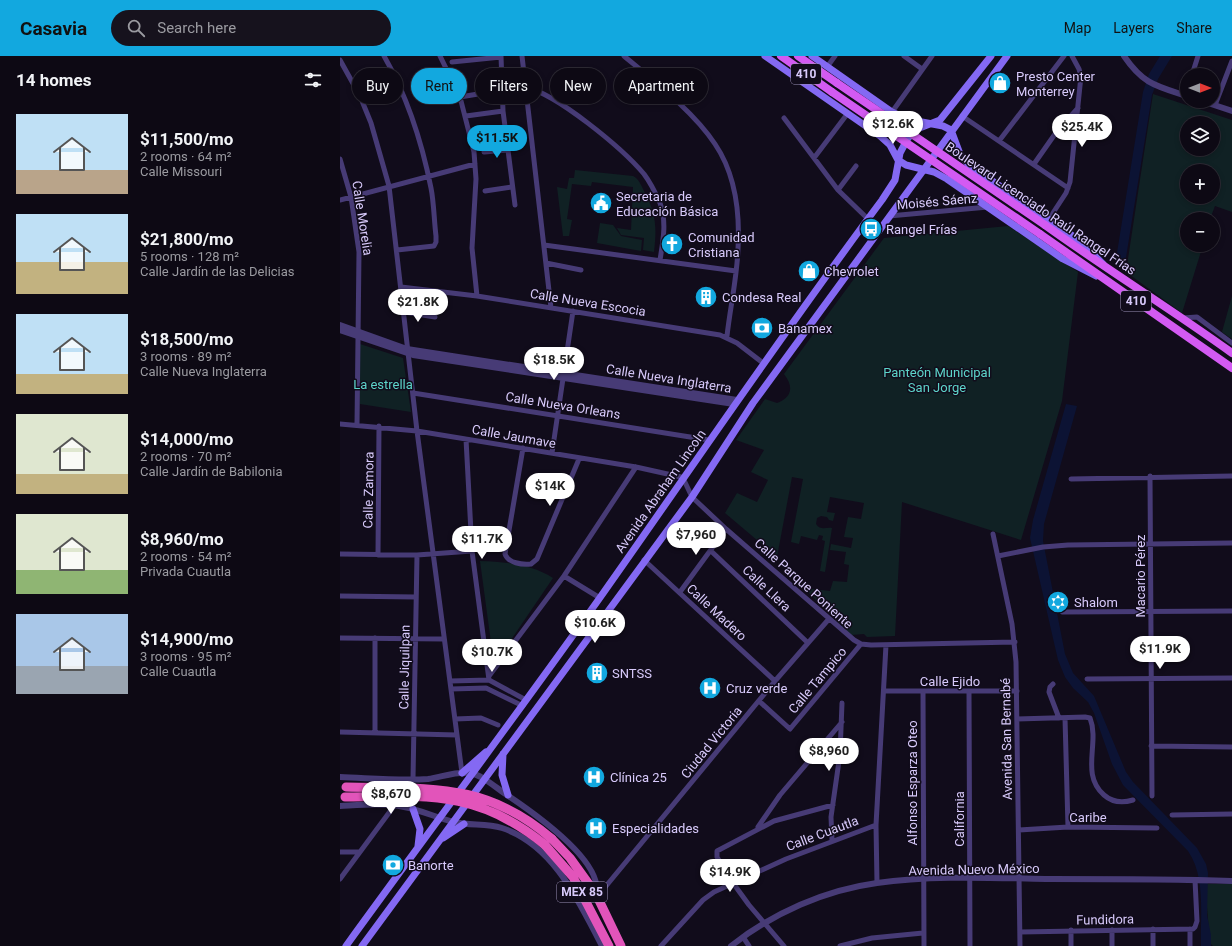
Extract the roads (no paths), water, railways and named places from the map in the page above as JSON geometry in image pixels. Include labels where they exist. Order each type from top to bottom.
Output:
[{"type":"highway","name":"MEX 85","points":[[343,792],[434,797],[462,801],[502,816],[549,842],[570,858],[597,895],[621,946]]},
{"type":"highway","name":"MEX 85","points":[[549,842],[573,877],[609,946]]},
{"type":"main road","points":[[765,56],[871,129],[885,140],[898,160],[906,165],[934,172],[947,179],[1063,259],[1093,275],[1103,278]]},
{"type":"main road","name":"Boulevard Licenciado Raúl Rangel Frías","points":[[781,56],[1232,368]]},
{"type":"main road","name":"Boulevard Licenciado Raúl Rangel Frías","points":[[798,56],[837,84],[1047,222],[1107,269],[1183,318],[1232,353]]},
{"type":"main road","points":[[812,56],[889,110],[906,119],[944,126],[951,130],[960,154],[969,165],[1047,222]]},
{"type":"main road","name":"Avenida Abraham Lincoln","points":[[346,946],[398,874],[474,774],[600,598],[735,402],[868,219],[895,180],[898,169],[898,160],[902,148],[908,138],[916,129],[940,120],[991,56]]},
{"type":"main road","points":[[362,946],[644,560],[692,497],[753,403],[951,130],[1007,56]]},
{"type":"main road","points":[[857,120],[870,118],[875,111],[870,97]]},
{"type":"main road","points":[[871,129],[872,123],[878,111],[889,110]]},
{"type":"main road","points":[[985,206],[982,199],[984,189],[991,183],[998,185]]},
{"type":"main road","points":[[985,206],[994,204],[999,198],[998,185]]},
{"type":"main road","points":[[1220,344],[1232,349]]},
{"type":"main road","points":[[462,773],[492,747]]},
{"type":"main road","points":[[503,754],[502,775],[508,795]]},
{"type":"main road","points":[[414,809],[420,829],[418,849]]},
{"type":"main road","points":[[438,841],[464,824]]},
{"type":"main road","points":[[405,865],[408,872],[416,872]]},
{"type":"main road","points":[[398,874],[405,879],[406,886]]},
{"type":"street","points":[[384,56],[402,92],[428,175],[431,188],[435,244],[428,248],[397,250]]},
{"type":"street","points":[[440,56],[446,68]]},
{"type":"street","points":[[452,62],[501,56],[501,68]]},
{"type":"street","points":[[522,56],[523,68]]},
{"type":"street","points":[[624,56],[668,93],[706,132],[716,145],[736,193],[739,232],[736,271],[727,336]]},
{"type":"street","points":[[827,67],[835,56]]},
{"type":"street","points":[[904,56],[922,70]]},
{"type":"street","points":[[889,110],[932,56]]},
{"type":"street","points":[[999,141],[1064,56]]},
{"type":"street","points":[[1047,222],[1068,188],[1081,73],[1072,56]]},
{"type":"street","points":[[1124,56],[1140,77],[1155,86],[1180,92]]},
{"type":"street","points":[[1194,68],[1198,56]]},
{"type":"street","points":[[340,60],[360,96],[368,116],[389,186],[417,431],[462,773]]},
{"type":"street","points":[[1220,92],[1232,61]]},
{"type":"street","points":[[542,94],[556,99],[607,140],[644,175],[660,203],[663,214],[664,230],[660,260]]},
{"type":"street","points":[[462,104],[474,152],[475,164],[472,248],[477,296]]},
{"type":"street","points":[[503,104],[514,205]]},
{"type":"street","points":[[527,104],[551,308]]},
{"type":"street","points":[[1034,164],[1055,134],[1078,107]]},
{"type":"street","points":[[1220,107],[1232,111]]},
{"type":"street","points":[[466,116],[503,111]]},
{"type":"street","points":[[814,158],[848,113]]},
{"type":"street","points":[[962,116],[1068,188]]},
{"type":"street","points":[[784,118],[838,190],[868,219]]},
{"type":"street","points":[[484,152],[508,150]]},
{"type":"street","name":"Calle Morelia","points":[[340,159],[351,197],[359,252],[356,425]]},
{"type":"street","points":[[340,200],[428,175],[475,164]]},
{"type":"street","points":[[838,190],[856,166]]},
{"type":"street","points":[[485,190],[512,187]]},
{"type":"street","name":"Moisés Sáenz","points":[[889,216],[985,206]]},
{"type":"street","points":[[544,244],[736,271]]},
{"type":"street","points":[[546,263],[581,270]]},
{"type":"street","name":"Calle Nueva Escocia","points":[[401,287],[477,296],[727,336],[763,363]]},
{"type":"street","points":[[552,453],[573,311]]},
{"type":"street","points":[[404,312],[435,317]]},
{"type":"street","points":[[1183,318],[1197,317],[1232,343]]},
{"type":"street","name":"Calle Nueva Inglaterra","points":[[340,325],[358,334]]},
{"type":"street","name":"Calle Nueva Inglaterra","points":[[340,330],[358,334],[408,351],[735,402]]},
{"type":"street","name":"Calle Nueva Orleans","points":[[413,392],[709,440]]},
{"type":"street","name":"Calle Jaumave","points":[[340,424],[379,426],[417,431],[552,453],[579,459],[636,467],[683,478]]},
{"type":"street","name":"Calle Zamora","points":[[378,555],[379,426]]},
{"type":"street","points":[[466,439],[472,551],[489,678]]},
{"type":"street","points":[[523,448],[506,556],[510,560],[522,564],[534,563],[539,554],[579,459]]},
{"type":"street","points":[[489,678],[564,576],[636,467]]},
{"type":"street","points":[[1071,479],[1150,476],[1232,476]]},
{"type":"street","name":"Macario Pérez","points":[[1150,476],[1152,796]]},
{"type":"street","points":[[683,478],[692,497]]},
{"type":"street","name":"Calle Parque Poniente","points":[[692,497],[726,529],[798,590],[828,620],[848,637],[861,644],[886,645],[1014,642]]},
{"type":"street","points":[[680,592],[726,529]]},
{"type":"street","name":"Avenida San Bernabé","points":[[993,534],[1014,642],[1017,691],[1020,946]]},
{"type":"street","points":[[998,556],[1043,547],[1082,544],[1232,543]]},
{"type":"street","points":[[340,554],[417,555],[472,551]]},
{"type":"street","name":"Calle Llera","points":[[711,551],[808,642]]},
{"type":"street","name":"Calle Jiquilpan","points":[[413,779],[417,555]]},
{"type":"street","name":"Calle Madero","points":[[644,560],[774,681]]},
{"type":"street","points":[[564,576],[600,598]]},
{"type":"street","points":[[340,596],[416,597]]},
{"type":"street","points":[[1062,612],[1232,611]]},
{"type":"street","name":"Ciudad Victoria","points":[[597,895],[774,681],[828,620]]},
{"type":"street","points":[[340,638],[444,639]]},
{"type":"street","points":[[374,732],[375,638]]},
{"type":"street","name":"Calle Tampico","points":[[759,701],[790,729],[861,644]]},
{"type":"street","points":[[878,883],[876,825],[886,645]]},
{"type":"street","points":[[450,681],[489,678],[524,703]]},
{"type":"street","points":[[1087,679],[1232,678]]},
{"type":"street","points":[[475,680],[475,687]]},
{"type":"street","points":[[1054,684],[1050,687],[1049,692],[1059,718]]},
{"type":"street","points":[[499,694],[503,687]]},
{"type":"street","points":[[451,688],[486,688],[524,703]]},
{"type":"street","name":"Calle Ejido","points":[[884,691],[1017,691]]},
{"type":"street","name":"Alfonso Esparza Oteo","points":[[923,692],[924,946]]},
{"type":"street","name":"California","points":[[969,692],[970,946]]},
{"type":"street","points":[[832,840],[832,805],[840,754],[842,703]]},
{"type":"street","points":[[455,719],[481,718],[498,725]]},
{"type":"street","points":[[1065,718],[1068,828]]},
{"type":"street","points":[[1017,719],[1090,718],[1092,773],[1095,784],[1110,800],[1121,802],[1133,800]]},
{"type":"street","points":[[757,828],[780,795],[842,722]]},
{"type":"street","points":[[340,732],[457,735]]},
{"type":"street","points":[[1152,746],[1232,746]]},
{"type":"street","points":[[340,777],[428,779],[462,773],[474,774],[508,795],[545,822],[574,848],[595,878],[598,887],[597,895]]},
{"type":"street","points":[[784,946],[733,883],[716,853],[757,828],[774,820],[832,805]]},
{"type":"street","points":[[340,806],[394,806],[414,809],[453,822],[488,825],[504,829],[524,840],[541,854],[563,876],[573,890],[602,946]]},
{"type":"street","points":[[340,879],[394,806]]},
{"type":"street","points":[[1172,815],[1232,814]]},
{"type":"street","name":"Calle Cuautla","points":[[661,946],[703,900],[714,892],[832,840],[876,825]]},
{"type":"street","name":"Caribe","points":[[1019,830],[1068,828],[1157,828]]},
{"type":"street","points":[[340,852],[359,852]]},
{"type":"street","name":"Avenida Nuevo México","points":[[731,946],[764,922],[815,900],[878,883],[924,879],[1019,878],[1232,880]]},
{"type":"street","points":[[1190,946],[1190,929],[1194,928],[1197,923],[1196,880]]},
{"type":"street","points":[[1153,929],[1153,946]]},
{"type":"street","name":"Fundidora","points":[[1020,932],[1190,929]]},
{"type":"street","points":[[1071,930],[1071,946]]},
{"type":"street","points":[[1112,930],[1112,946]]},
{"type":"street","points":[[840,946],[872,938],[923,932]]},
{"type":"street","points":[[743,936],[749,946]]},
{"type":"water","points":[[1160,56],[1172,56],[1158,79],[1152,95],[1124,270],[1115,265],[1143,92],[1149,74]]},
{"type":"water","points":[[1066,404],[1077,406],[1044,524],[1043,541],[1065,654],[1073,673],[1094,696],[1126,772],[1133,782],[1197,848],[1206,864],[1208,873],[1207,915],[1211,935],[1211,946],[1201,946],[1201,897],[1200,885],[1194,861],[1188,851],[1123,785],[1112,764],[1094,713],[1088,702],[1073,688],[1065,677],[1058,660],[1030,538],[1033,520]]},
{"type":"place","name":"Presto Center Monterrey","points":[[1000,83]]},
{"type":"place","name":"Secretaria de Educación Básica","points":[[601,203]]},
{"type":"place","name":"Rangel Frías","points":[[871,229]]},
{"type":"place","name":"Comunidad Cristiana","points":[[672,244]]},
{"type":"place","name":"Chevrolet","points":[[809,271]]},
{"type":"place","name":"Condesa Real","points":[[706,297]]},
{"type":"place","name":"Banamex","points":[[762,328]]},
{"type":"place","name":"Shalom","points":[[1058,602]]},
{"type":"place","name":"SNTSS","points":[[597,673]]},
{"type":"place","name":"Cruz verde","points":[[710,688]]},
{"type":"place","name":"Clínica 25","points":[[594,777]]},
{"type":"place","name":"Especialidades","points":[[596,828]]},
{"type":"place","name":"Banorte","points":[[393,865]]},
{"type":"park label","name":"Panteón Municipal San Jorge","points":[[937,380]]},
{"type":"park label","name":"La estrella","points":[[383,384]]}]
